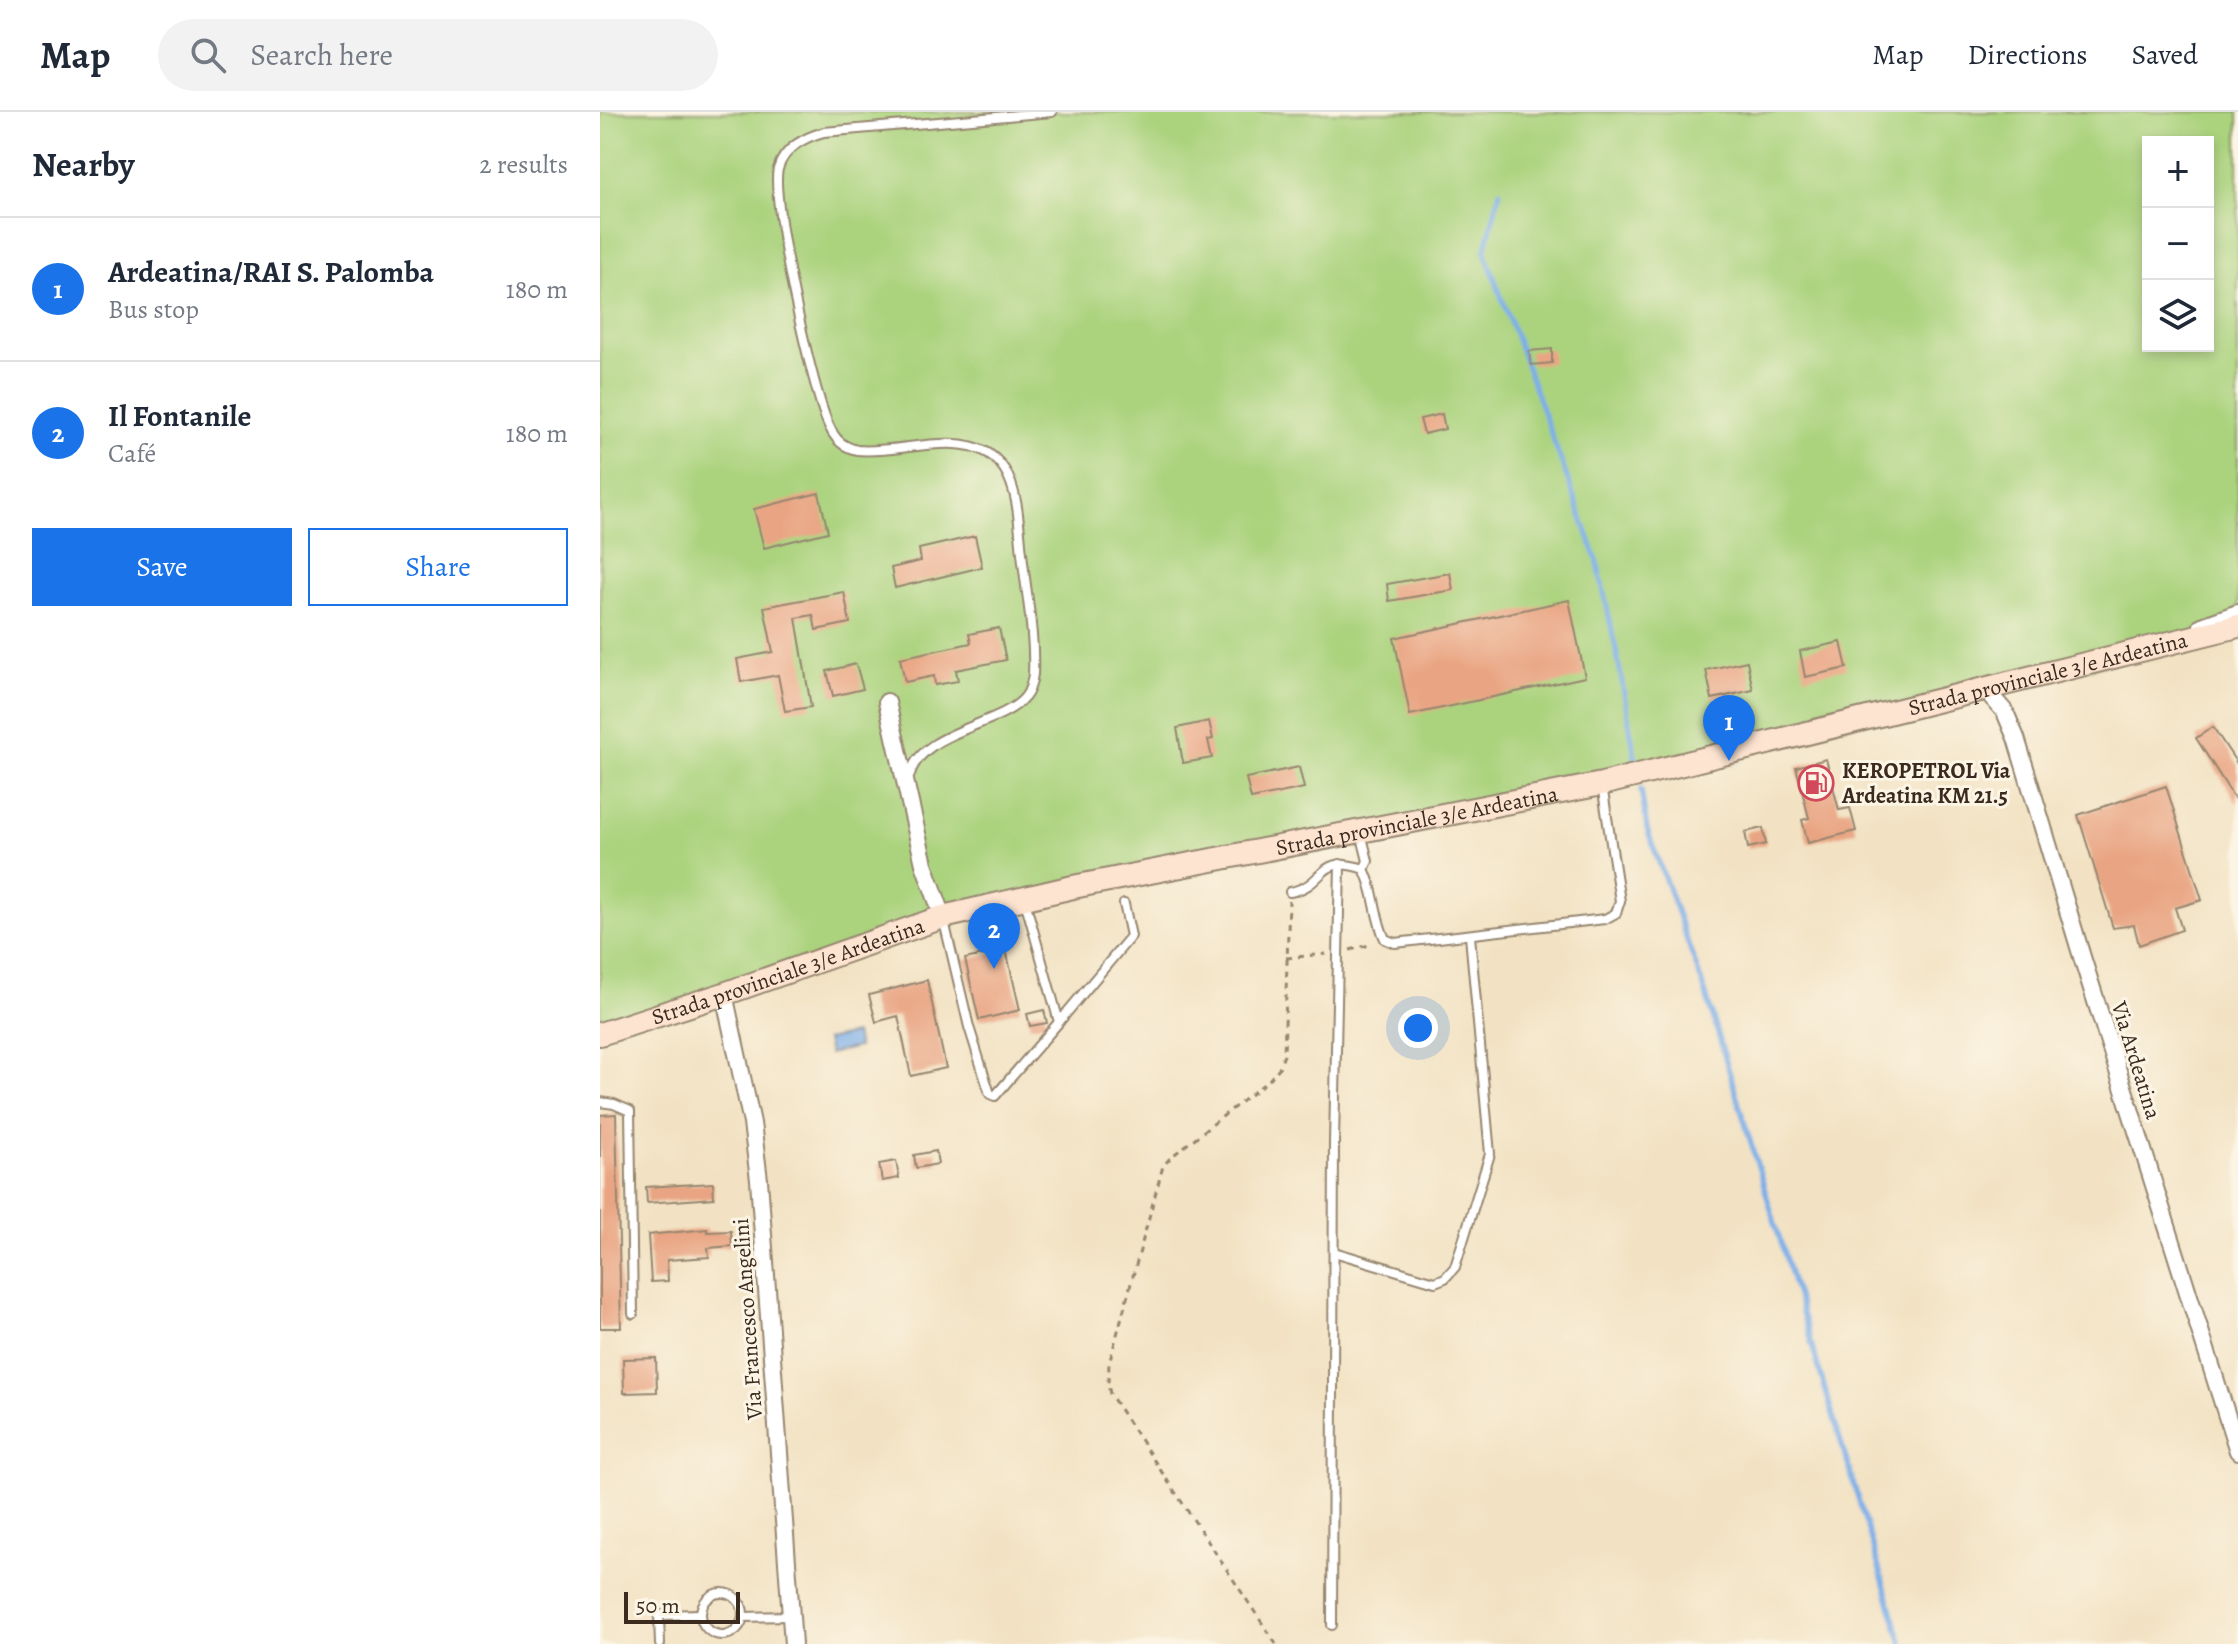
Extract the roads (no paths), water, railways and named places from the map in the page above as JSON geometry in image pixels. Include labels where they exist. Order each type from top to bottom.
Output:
[{"type":"main road","name":"Strada provinciale 3/e Ardeatina","points":[[600,1034],[943,917],[1024,898],[1602,784],[2238,626]]},
{"type":"street","points":[[2127,652],[2238,613]]},
{"type":"street","name":"Via Ardeatina","points":[[1985,689],[2005,712],[2016,738],[2077,942],[2238,1451]]},
{"type":"street","points":[[887,702],[924,864],[943,917]]},
{"type":"street","name":"Via Francesco Angelini","points":[[724,994],[752,1123],[759,1180],[793,1644]]},
{"type":"lane","points":[[907,787],[913,765],[922,755],[951,735],[1019,702],[1029,692],[1033,675],[1031,628],[1014,496],[1003,467],[981,449],[954,444],[864,451],[850,449],[835,437],[817,393],[794,287],[777,191],[778,169],[790,149],[824,132],[1052,112]]},
{"type":"lane","points":[[1364,869],[1372,885],[1380,928],[1385,939],[1395,943],[1605,919],[1616,913],[1620,901],[1602,784]]},
{"type":"lane","points":[[1360,831],[1368,861],[1364,869]]},
{"type":"lane","points":[[1332,1625],[1340,864]]},
{"type":"lane","points":[[1290,892],[1310,885],[1329,865],[1364,869]]},
{"type":"lane","points":[[1024,898],[1059,1022]]},
{"type":"lane","points":[[943,917],[969,1027],[990,1094],[995,1096],[1131,936],[1124,904]]},
{"type":"lane","points":[[1334,1252],[1435,1282],[1445,1278],[1455,1267],[1490,1154],[1470,936]]},
{"type":"lane","points":[[600,1102],[630,1111],[633,1314]]},
{"type":"lane","points":[[716,1593],[723,1593],[736,1598],[743,1617],[736,1629],[724,1635],[706,1627],[701,1614],[705,1601],[716,1593]]},
{"type":"lane","points":[[660,1644],[659,1615],[701,1614]]},
{"type":"lane","points":[[743,1617],[790,1616]]},
{"type":"water","points":[[855,1034],[858,1047],[829,1054],[826,1040]]},
{"type":"waterway","points":[[1500,191],[1485,252],[1597,560],[1636,762]]},
{"type":"waterway","points":[[1641,789],[1647,829],[1705,991],[1902,1644]]},
{"type":"place","name":"Ardeatina/RAI S. Palomba","points":[[1729,761]]},
{"type":"place","name":"KEROPETROL Via Ardeatina KM 21.5","points":[[1816,783]]},
{"type":"place","name":"Il Fontanile","points":[[994,969]]}]
